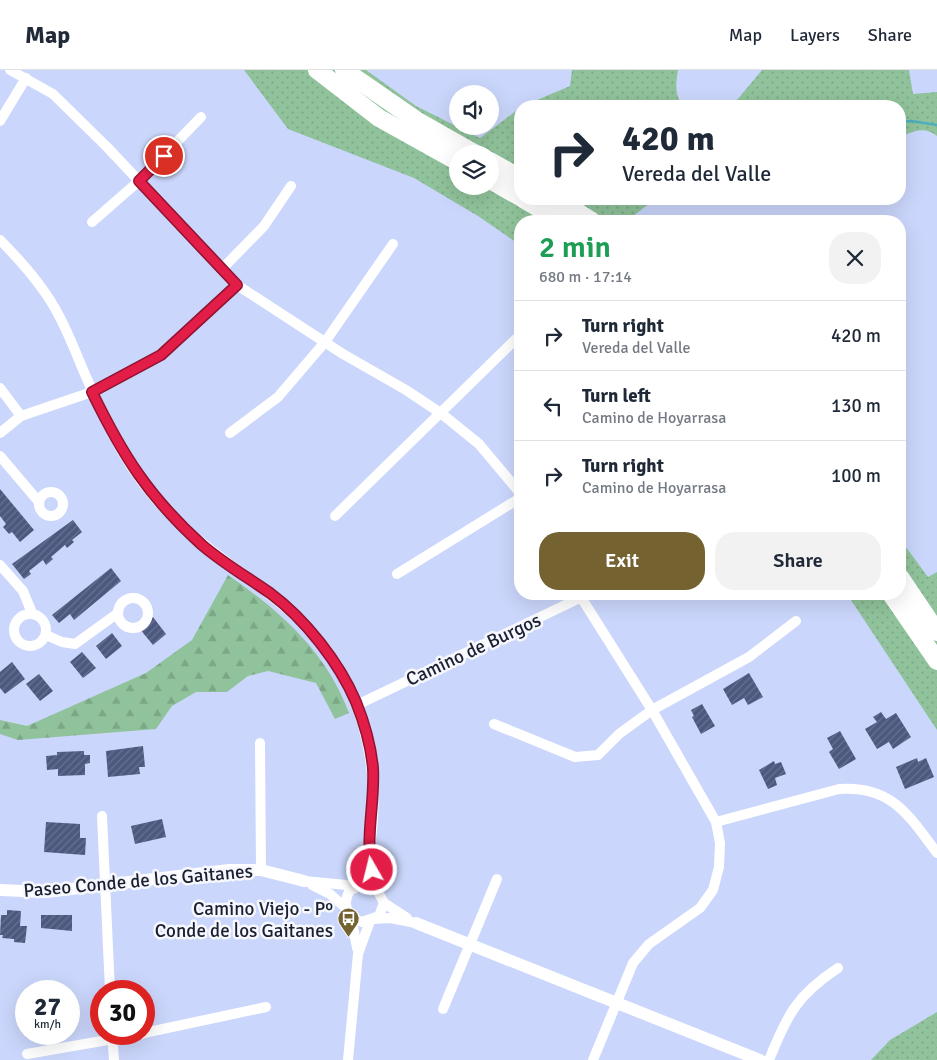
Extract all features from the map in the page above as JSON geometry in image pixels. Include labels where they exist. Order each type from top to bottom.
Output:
[{"type":"highway","points":[[317,70],[379,118],[449,157]]},
{"type":"highway","points":[[344,70],[416,120],[460,145]]},
{"type":"highway","points":[[499,166],[514,175]]},
{"type":"highway","points":[[499,185],[514,194]]},
{"type":"highway","points":[[533,205],[551,215]]},
{"type":"highway","points":[[567,205],[582,215]]},
{"type":"highway","points":[[906,586],[937,632]]},
{"type":"highway","points":[[895,600],[937,660]]},
{"type":"street","points":[[10,70],[53,94],[139,181],[237,285],[442,414],[479,444],[514,486]]},
{"type":"street","points":[[0,121],[26,78]]},
{"type":"street","points":[[92,222],[139,181],[201,117]]},
{"type":"street","points":[[222,269],[264,226],[291,186]]},
{"type":"street","points":[[0,240],[15,255],[46,295],[71,343],[92,392],[124,453],[151,493],[202,545],[271,594],[309,630],[333,660],[357,705],[373,768],[369,852],[376,888]]},
{"type":"street","points":[[230,433],[278,397],[325,342],[393,244]]},
{"type":"street","points":[[0,433],[21,416],[92,392],[161,355],[237,285]]},
{"type":"street","points":[[335,516],[514,342]]},
{"type":"street","points":[[0,388],[21,416]]},
{"type":"street","points":[[0,456],[40,502]]},
{"type":"street","points":[[397,574],[514,502]]},
{"type":"street","points":[[0,565],[23,591],[32,613],[43,619],[46,625],[46,635],[41,642],[35,645],[23,644],[18,640],[14,628],[20,617],[32,613]]},
{"type":"street","name":"Camino de Burgos","points":[[357,705],[573,600]]},
{"type":"street","points":[[586,600],[716,822],[720,843],[713,890],[700,908],[649,944],[634,963],[593,1060]]},
{"type":"street","points":[[46,635],[62,642],[75,644],[118,613]]},
{"type":"street","points":[[494,724],[575,758],[598,755],[619,734],[652,710],[749,657],[796,621]]},
{"type":"street","points":[[260,743],[261,870]]},
{"type":"street","points":[[716,822],[839,789],[855,788],[876,793],[903,809],[937,853]]},
{"type":"street","points":[[102,816],[110,980]]},
{"type":"street","points":[[358,954],[347,898],[369,852]]},
{"type":"street","name":"Paseo Conde de los Gaitanes","points":[[0,890],[46,892],[229,870],[261,870],[304,881],[353,888]]},
{"type":"street","points":[[443,1010],[497,879]]},
{"type":"street","name":"Paseo Conde de los Gaitanes","points":[[304,881],[330,894],[349,912]]},
{"type":"street","points":[[348,1060],[358,954],[372,920],[382,910],[384,903],[381,893],[376,888],[365,884],[353,888]]},
{"type":"street","points":[[384,903],[416,923]]},
{"type":"street","points":[[349,912],[362,922],[390,918],[416,923],[760,1060]]},
{"type":"street","points":[[769,1060],[783,1024],[795,1006],[808,989],[838,968]]},
{"type":"street","points":[[155,1031],[266,1006]]},
{"type":"street","points":[[27,1054],[90,1041]]},
{"type":"street","points":[[113,1045],[114,1060]]},
{"type":"green space","points":[[244,70],[366,70],[416,106],[449,122],[449,135],[474,135],[480,138],[484,135],[499,135],[499,124],[514,112],[514,205],[647,205],[635,215],[514,215],[514,241],[478,216],[414,178],[288,129]]},
{"type":"green space","points":[[572,70],[678,70],[676,84],[680,100],[537,100],[570,86]]},
{"type":"green space","points":[[762,70],[909,70],[913,94],[937,92],[937,136],[923,130],[906,135],[906,100],[737,100]]},
{"type":"green space","points":[[906,547],[928,577],[937,572],[937,730],[851,600],[906,600]]},
{"type":"green space","points":[[228,575],[266,603],[299,634],[328,670],[349,713],[335,719],[316,683],[268,671],[248,676],[227,692],[196,692],[172,706],[156,729],[18,740],[0,734],[0,720],[27,726],[146,673],[192,640]]},
{"type":"green space","points":[[937,1012],[937,1060],[871,1060],[890,1040]]},
{"type":"building","points":[[0,489],[34,530],[20,542],[12,532],[9,534],[3,527],[6,524],[0,516]]},
{"type":"building","points":[[73,520],[82,532],[72,540],[74,542],[67,548],[65,545],[51,557],[53,559],[46,565],[43,560],[29,571],[31,574],[24,579],[12,564]]},
{"type":"building","points":[[111,568],[121,581],[74,620],[70,614],[59,623],[52,615]]},
{"type":"building","points":[[153,617],[166,634],[153,645],[139,628]]},
{"type":"building","points":[[112,633],[122,646],[106,659],[96,646]]},
{"type":"building","points":[[82,652],[96,668],[83,678],[70,662]]},
{"type":"building","points":[[12,662],[25,679],[5,694],[0,688],[0,672]]},
{"type":"building","points":[[749,673],[763,697],[748,705],[744,698],[732,705],[723,689]]},
{"type":"building","points":[[39,674],[53,691],[40,701],[26,684]]},
{"type":"building","points":[[702,704],[715,726],[701,734],[692,717],[694,716],[691,710]]},
{"type":"building","points":[[881,712],[886,719],[896,713],[911,737],[893,749],[889,742],[877,749],[865,729],[877,722],[873,717]]},
{"type":"building","points":[[840,731],[856,759],[839,769],[829,752],[833,749],[827,738]]},
{"type":"building","points":[[143,746],[145,767],[139,767],[140,774],[108,777],[106,751]]},
{"type":"building","points":[[84,751],[84,755],[90,755],[90,763],[85,764],[85,775],[58,776],[58,769],[47,770],[46,756],[57,755],[57,752]]},
{"type":"building","points":[[917,758],[918,762],[926,758],[934,777],[905,789],[896,767]]},
{"type":"building","points":[[774,761],[775,764],[781,762],[786,774],[775,778],[777,785],[768,789],[759,770]]},
{"type":"building","points":[[162,819],[166,837],[135,844],[131,826]]},
{"type":"building","points":[[46,822],[80,824],[80,838],[86,838],[85,855],[44,852]]},
{"type":"building","points":[[7,910],[21,911],[20,926],[27,926],[25,943],[14,942],[14,939],[2,938],[3,935],[0,935],[1,915],[7,915]]},
{"type":"building","points":[[41,915],[72,915],[72,931],[41,928]]},
{"type":"waterway","points":[[906,121],[937,125]]},
{"type":"place","name":"Camino Viejo - Pº Conde de los Gaitanes","points":[[349,938]]},
{"type":"route","points":[[164,156],[139,181],[237,285],[161,355],[92,392],[128,461],[151,493],[202,545],[271,594],[309,630],[333,660],[348,683],[370,748],[373,768],[369,852],[372,870]]}]
